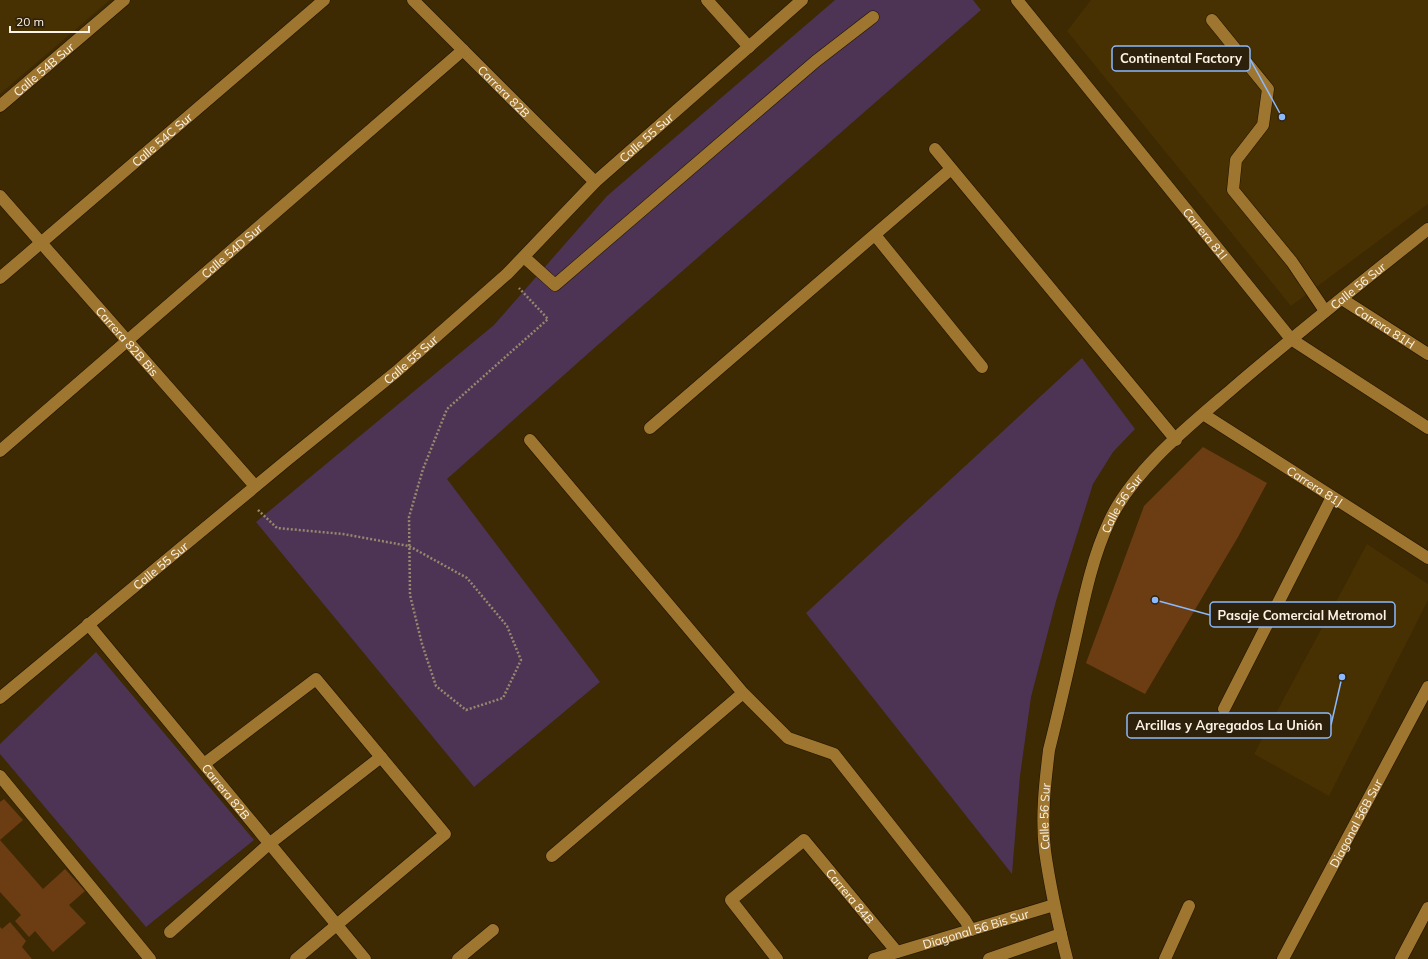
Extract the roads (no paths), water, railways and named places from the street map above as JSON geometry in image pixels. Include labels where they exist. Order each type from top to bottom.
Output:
[{"type":"street","name":"Calle 54B Sur","points":[[0,106],[124,0]]},
{"type":"street","name":"Calle 54C Sur","points":[[0,278],[324,0]]},
{"type":"street","name":"Carrera 82B","points":[[413,0],[595,182]]},
{"type":"street","points":[[707,0],[749,47]]},
{"type":"street","name":"Calle 55 Sur","points":[[0,698],[255,486],[396,372],[507,274],[595,182],[802,0]]},
{"type":"street","name":"Carrera 81I","points":[[1017,0],[1291,339],[1428,428]]},
{"type":"street","points":[[524,257],[555,285],[816,61],[873,17]]},
{"type":"street","points":[[1212,20],[1268,89],[1263,125],[1236,160],[1233,190],[1292,262],[1325,312]]},
{"type":"street","name":"Calle 54D Sur","points":[[0,451],[463,50]]},
{"type":"street","points":[[934,149],[1176,440]]},
{"type":"street","points":[[650,428],[952,169]]},
{"type":"street","name":"Carrera 82B Bis","points":[[0,196],[255,486]]},
{"type":"street","name":"Calle 56 Sur","points":[[1067,959],[1054,905],[1045,849],[1044,809],[1046,776],[1050,750],[1085,594],[1097,553],[1109,521],[1125,493],[1151,462],[1203,414],[1291,339],[1428,229]]},
{"type":"street","points":[[875,235],[982,367]]},
{"type":"street","name":"Carrera 81H","points":[[1342,299],[1428,354]]},
{"type":"street","name":"Carrera 81J","points":[[1203,414],[1428,558]]},
{"type":"street","points":[[530,440],[743,693],[788,738],[834,754],[966,920],[971,930]]},
{"type":"street","points":[[1224,709],[1332,497]]},
{"type":"street","name":"Carrera 82B","points":[[88,624],[365,959]]},
{"type":"street","points":[[204,764],[316,679],[445,834],[296,959]]},
{"type":"street","name":"Diagonal 56B Sur","points":[[1283,959],[1428,686]]},
{"type":"street","points":[[552,856],[743,693]]},
{"type":"street","points":[[170,932],[270,844],[381,757]]},
{"type":"street","points":[[0,776],[150,959]]},
{"type":"street","name":"Carrera 84B","points":[[777,959],[731,900],[804,840],[897,952]]},
{"type":"street","name":"Diagonal 56 Bis Sur","points":[[874,959],[1054,905]]},
{"type":"street","points":[[1165,959],[1190,906]]},
{"type":"street","points":[[1401,959],[1428,908]]},
{"type":"street","points":[[458,959],[494,930]]},
{"type":"street","points":[[989,959],[1061,934]]},
{"type":"place","name":"Continental Factory","points":[[1282,117]]},
{"type":"place","name":"Pasaje Comercial Metromol","points":[[1155,600]]},
{"type":"place","name":"Arcillas y Agregados La Unión","points":[[1342,677]]}]
